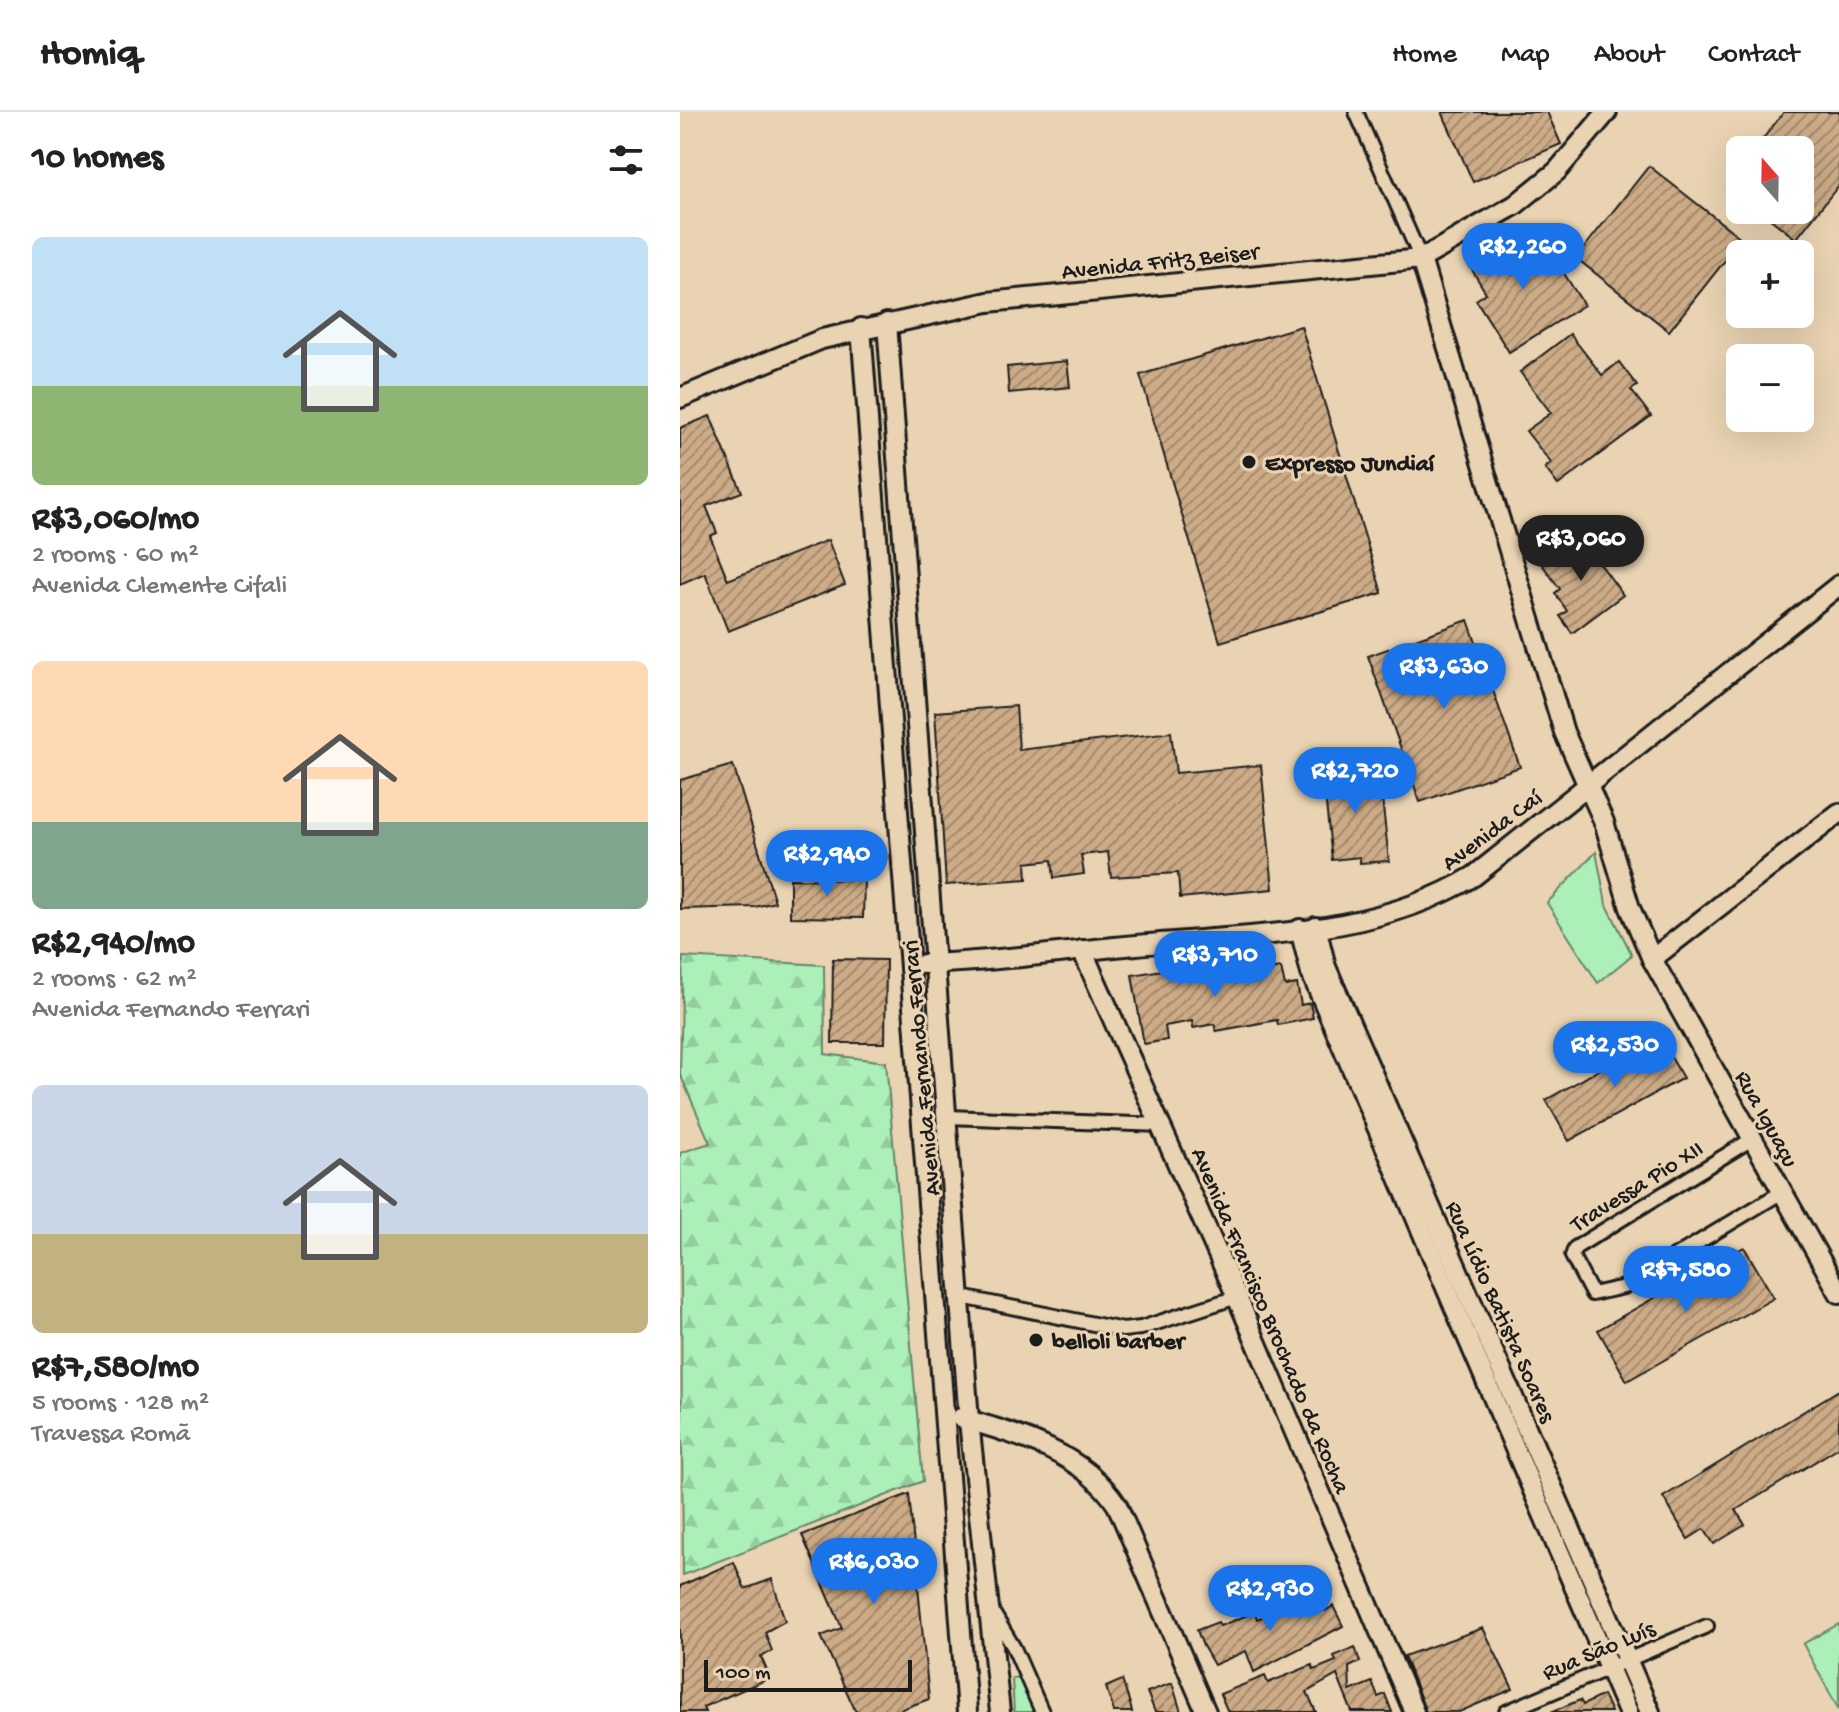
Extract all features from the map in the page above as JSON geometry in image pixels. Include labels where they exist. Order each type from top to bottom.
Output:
[{"type":"main road","name":"Avenida Fritz Beiser","points":[[680,398],[822,339],[988,302],[1421,259],[1515,205],[1557,171],[1607,112]]},
{"type":"main road","name":"Rua Iguaçu","points":[[1421,259],[1564,732],[1604,822],[1630,908],[1652,959],[1839,1293]]},
{"type":"main road","name":"Avenida Fernando Ferrari","points":[[887,323],[969,1421],[1000,1712]]},
{"type":"main road","name":"Avenida Fernando Ferrari","points":[[861,328],[967,1712]]},
{"type":"main road","points":[[873,488],[898,487]]},
{"type":"main road","name":"Avenida Caí","points":[[910,964],[1308,928],[1396,913],[1452,889],[1839,585]]},
{"type":"main road","points":[[889,704],[913,700]]},
{"type":"main road","points":[[1652,959],[1839,813]]},
{"type":"main road","name":"Rua Lídio Batista Soares","points":[[1308,928],[1311,973],[1345,1031],[1514,1421],[1562,1507],[1650,1712]]},
{"type":"main road","name":"Avenida Francisco Brochado da Rocha","points":[[1082,950],[1237,1297],[1414,1712]]},
{"type":"main road","points":[[944,1413],[1077,1462],[1107,1489],[1117,1505],[1206,1712]]},
{"type":"main road","name":"Rua Lídio Batista Soares","points":[[1514,1421],[1544,1514],[1628,1712]]},
{"type":"main road","points":[[1544,1514],[1562,1507]]},
{"type":"main road","points":[[1565,1565],[1583,1557]]},
{"type":"street","points":[[1356,112],[1421,259]]},
{"type":"street","points":[[948,1117],[1162,1125]]},
{"type":"street","name":"Travessa Pio XII","points":[[1752,1139],[1572,1252],[1592,1294],[1624,1287],[1782,1192]]},
{"type":"street","points":[[962,1297],[1123,1330],[1141,1328],[1237,1297]]},
{"type":"street","points":[[991,1610],[1014,1648],[1042,1712]]},
{"type":"street","name":"Rua São Luís","points":[[1506,1712],[1707,1626]]},
{"type":"green space","points":[[1596,852],[1606,903],[1632,955],[1598,983],[1547,903]]},
{"type":"green space","points":[[683,957],[824,965],[825,1054],[886,1062],[923,1481],[683,1575],[680,1153],[710,1143],[680,1074]]},
{"type":"green space","points":[[1839,1624],[1839,1710],[1803,1644]]},
{"type":"green space","points":[[1026,1676],[1042,1712],[1014,1712],[1012,1678]]},
{"type":"building","points":[[1442,112],[1547,112],[1561,144],[1473,182]]},
{"type":"building","points":[[1784,112],[1839,112],[1839,185],[1814,216],[1814,136],[1765,136]]},
{"type":"building","points":[[1649,166],[1742,239],[1726,240],[1726,259],[1669,331],[1576,258]]},
{"type":"building","points":[[1777,224],[1808,224],[1796,239]]},
{"type":"building","points":[[1524,230],[1544,261],[1553,256],[1584,305],[1509,352],[1476,300],[1486,293],[1469,265]]},
{"type":"building","points":[[1301,326],[1382,593],[1220,642],[1140,375]]},
{"type":"building","points":[[1570,334],[1602,375],[1619,362],[1637,386],[1631,390],[1651,416],[1558,485],[1545,468],[1551,463],[1526,431],[1551,413],[1520,372]]},
{"type":"building","points":[[1067,361],[1070,387],[1009,393],[1007,367]]},
{"type":"building","points":[[710,416],[742,492],[706,506],[717,533],[710,536],[728,580],[828,540],[845,585],[728,631],[705,573],[680,584],[680,428]]},
{"type":"building","points":[[1579,535],[1623,595],[1572,633],[1560,616],[1567,611],[1555,593],[1560,589],[1541,563]]},
{"type":"building","points":[[1468,620],[1520,767],[1420,802],[1368,656]]},
{"type":"building","points":[[1016,706],[1019,750],[1171,732],[1176,773],[1261,765],[1273,889],[1180,898],[1178,873],[1111,877],[1108,852],[1081,855],[1084,874],[1054,878],[1052,860],[1026,863],[1027,879],[946,885],[935,712]]},
{"type":"building","points":[[1332,756],[1334,774],[1379,771],[1389,861],[1360,863],[1360,857],[1332,860],[1321,757]]},
{"type":"building","points":[[733,765],[775,902],[755,907],[680,909],[680,780]]},
{"type":"building","points":[[790,879],[864,880],[863,918],[790,917]]},
{"type":"building","points":[[833,959],[886,960],[885,1043],[832,1043]]},
{"type":"building","points":[[1266,961],[1267,970],[1281,968],[1285,986],[1297,984],[1301,1005],[1310,1003],[1313,1018],[1278,1025],[1277,1020],[1216,1031],[1214,1024],[1193,1028],[1192,1021],[1165,1026],[1167,1040],[1144,1044],[1132,975],[1193,965],[1194,971]]},
{"type":"building","points":[[1659,1036],[1683,1078],[1569,1141],[1546,1100]]},
{"type":"building","points":[[1744,1247],[1774,1298],[1627,1381],[1598,1330]]},
{"type":"building","points":[[1839,1390],[1839,1447],[1736,1510],[1745,1525],[1714,1544],[1704,1529],[1688,1539],[1663,1497]]},
{"type":"building","points":[[909,1494],[929,1699],[894,1712],[856,1712],[821,1636],[842,1628],[802,1535]]},
{"type":"building","points":[[734,1562],[745,1589],[772,1579],[785,1621],[765,1632],[772,1651],[761,1657],[770,1678],[703,1707],[705,1712],[680,1712],[680,1586]]},
{"type":"building","points":[[1317,1593],[1325,1611],[1333,1606],[1343,1626],[1254,1672],[1246,1651],[1214,1665],[1203,1646],[1197,1630],[1218,1622],[1220,1626],[1255,1612],[1257,1619]]},
{"type":"building","points":[[1483,1628],[1513,1689],[1459,1712],[1426,1712],[1404,1656]]},
{"type":"building","points":[[1355,1647],[1360,1662],[1349,1667],[1350,1691],[1372,1682],[1378,1697],[1385,1694],[1392,1712],[1352,1712],[1337,1675],[1307,1692],[1316,1712],[1228,1712],[1220,1694],[1265,1676],[1268,1683],[1312,1665],[1314,1670],[1336,1661],[1334,1656]]},
{"type":"building","points":[[1122,1680],[1132,1712],[1114,1712],[1106,1687]]},
{"type":"building","points":[[1172,1683],[1181,1712],[1155,1712],[1147,1692]]},
{"type":"building","points":[[1603,1695],[1611,1712],[1551,1712],[1580,1700],[1583,1705]]},
{"type":"place","name":"Expresso Jundiaí","points":[[1249,462]]},
{"type":"place","name":"belloli barber","points":[[1036,1340]]}]
